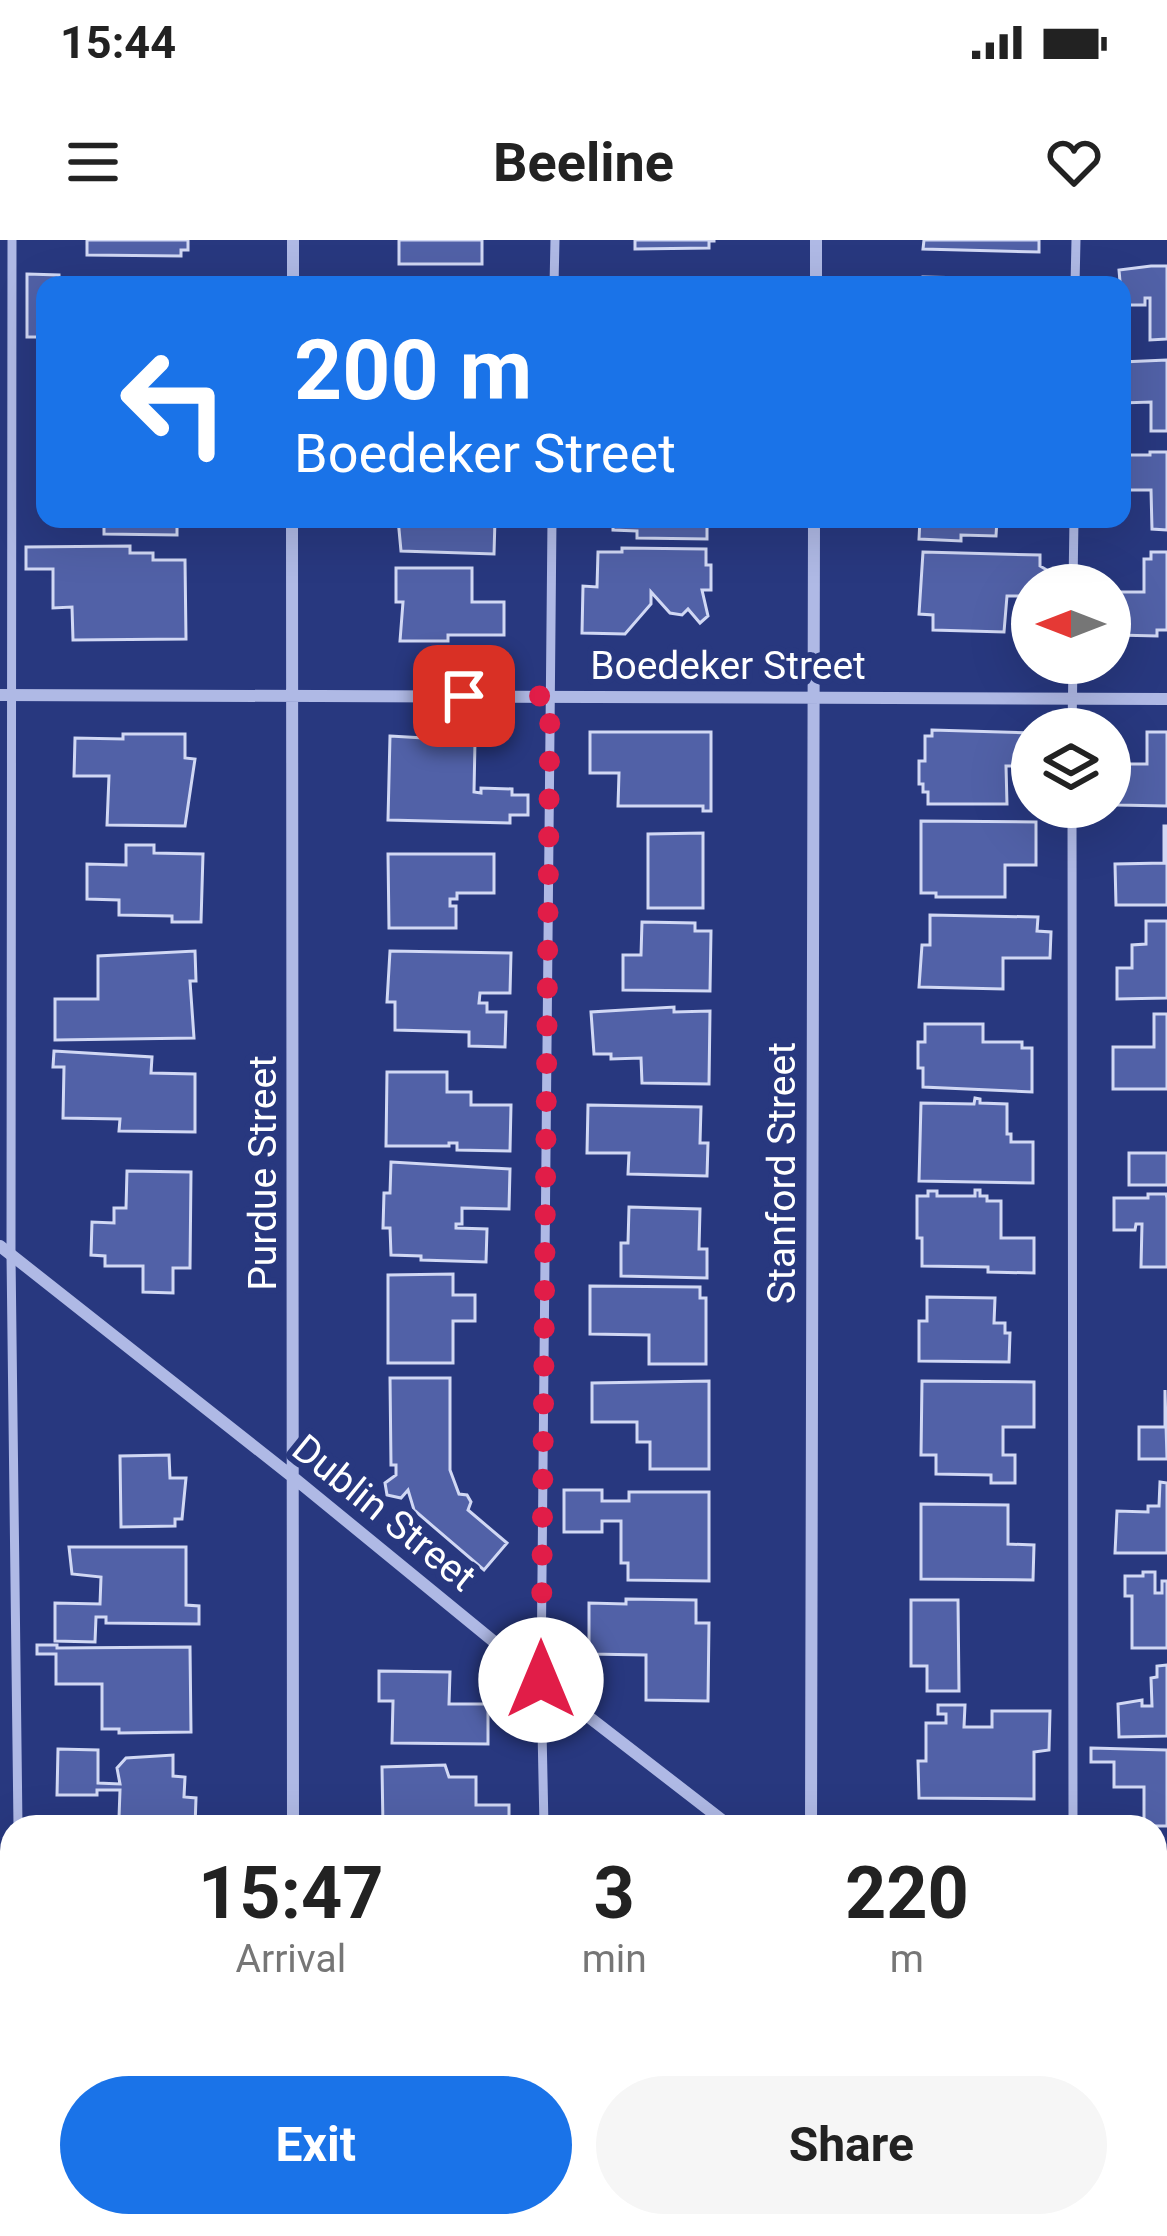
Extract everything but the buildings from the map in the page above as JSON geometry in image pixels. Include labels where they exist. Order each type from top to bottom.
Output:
[{"type":"street","points":[[293,240],[293,276]]},
{"type":"street","points":[[816,240],[816,276]]},
{"type":"street","name":"Purdue Street","points":[[292,528],[293,1815]]},
{"type":"street","name":"Stanford Street","points":[[811,1815],[814,528]]},
{"type":"street","name":"Boedeker Street","points":[[7,695],[1167,699]]},
{"type":"street","name":"Dublin Street","points":[[6,1250],[715,1815]]},
{"type":"lane","points":[[12,240],[6,1250],[18,1815]]},
{"type":"lane","points":[[554,276],[555,240]]},
{"type":"lane","points":[[1075,276],[1076,240]]},
{"type":"lane","points":[[544,1815],[541,1680],[552,528]]},
{"type":"lane","points":[[1073,564],[1074,528]]},
{"type":"lane","points":[[1072,684],[1072,708]]},
{"type":"lane","points":[[1072,828],[1073,1815]]},
{"type":"route","points":[[464,696],[550,696],[541,1680]]}]
